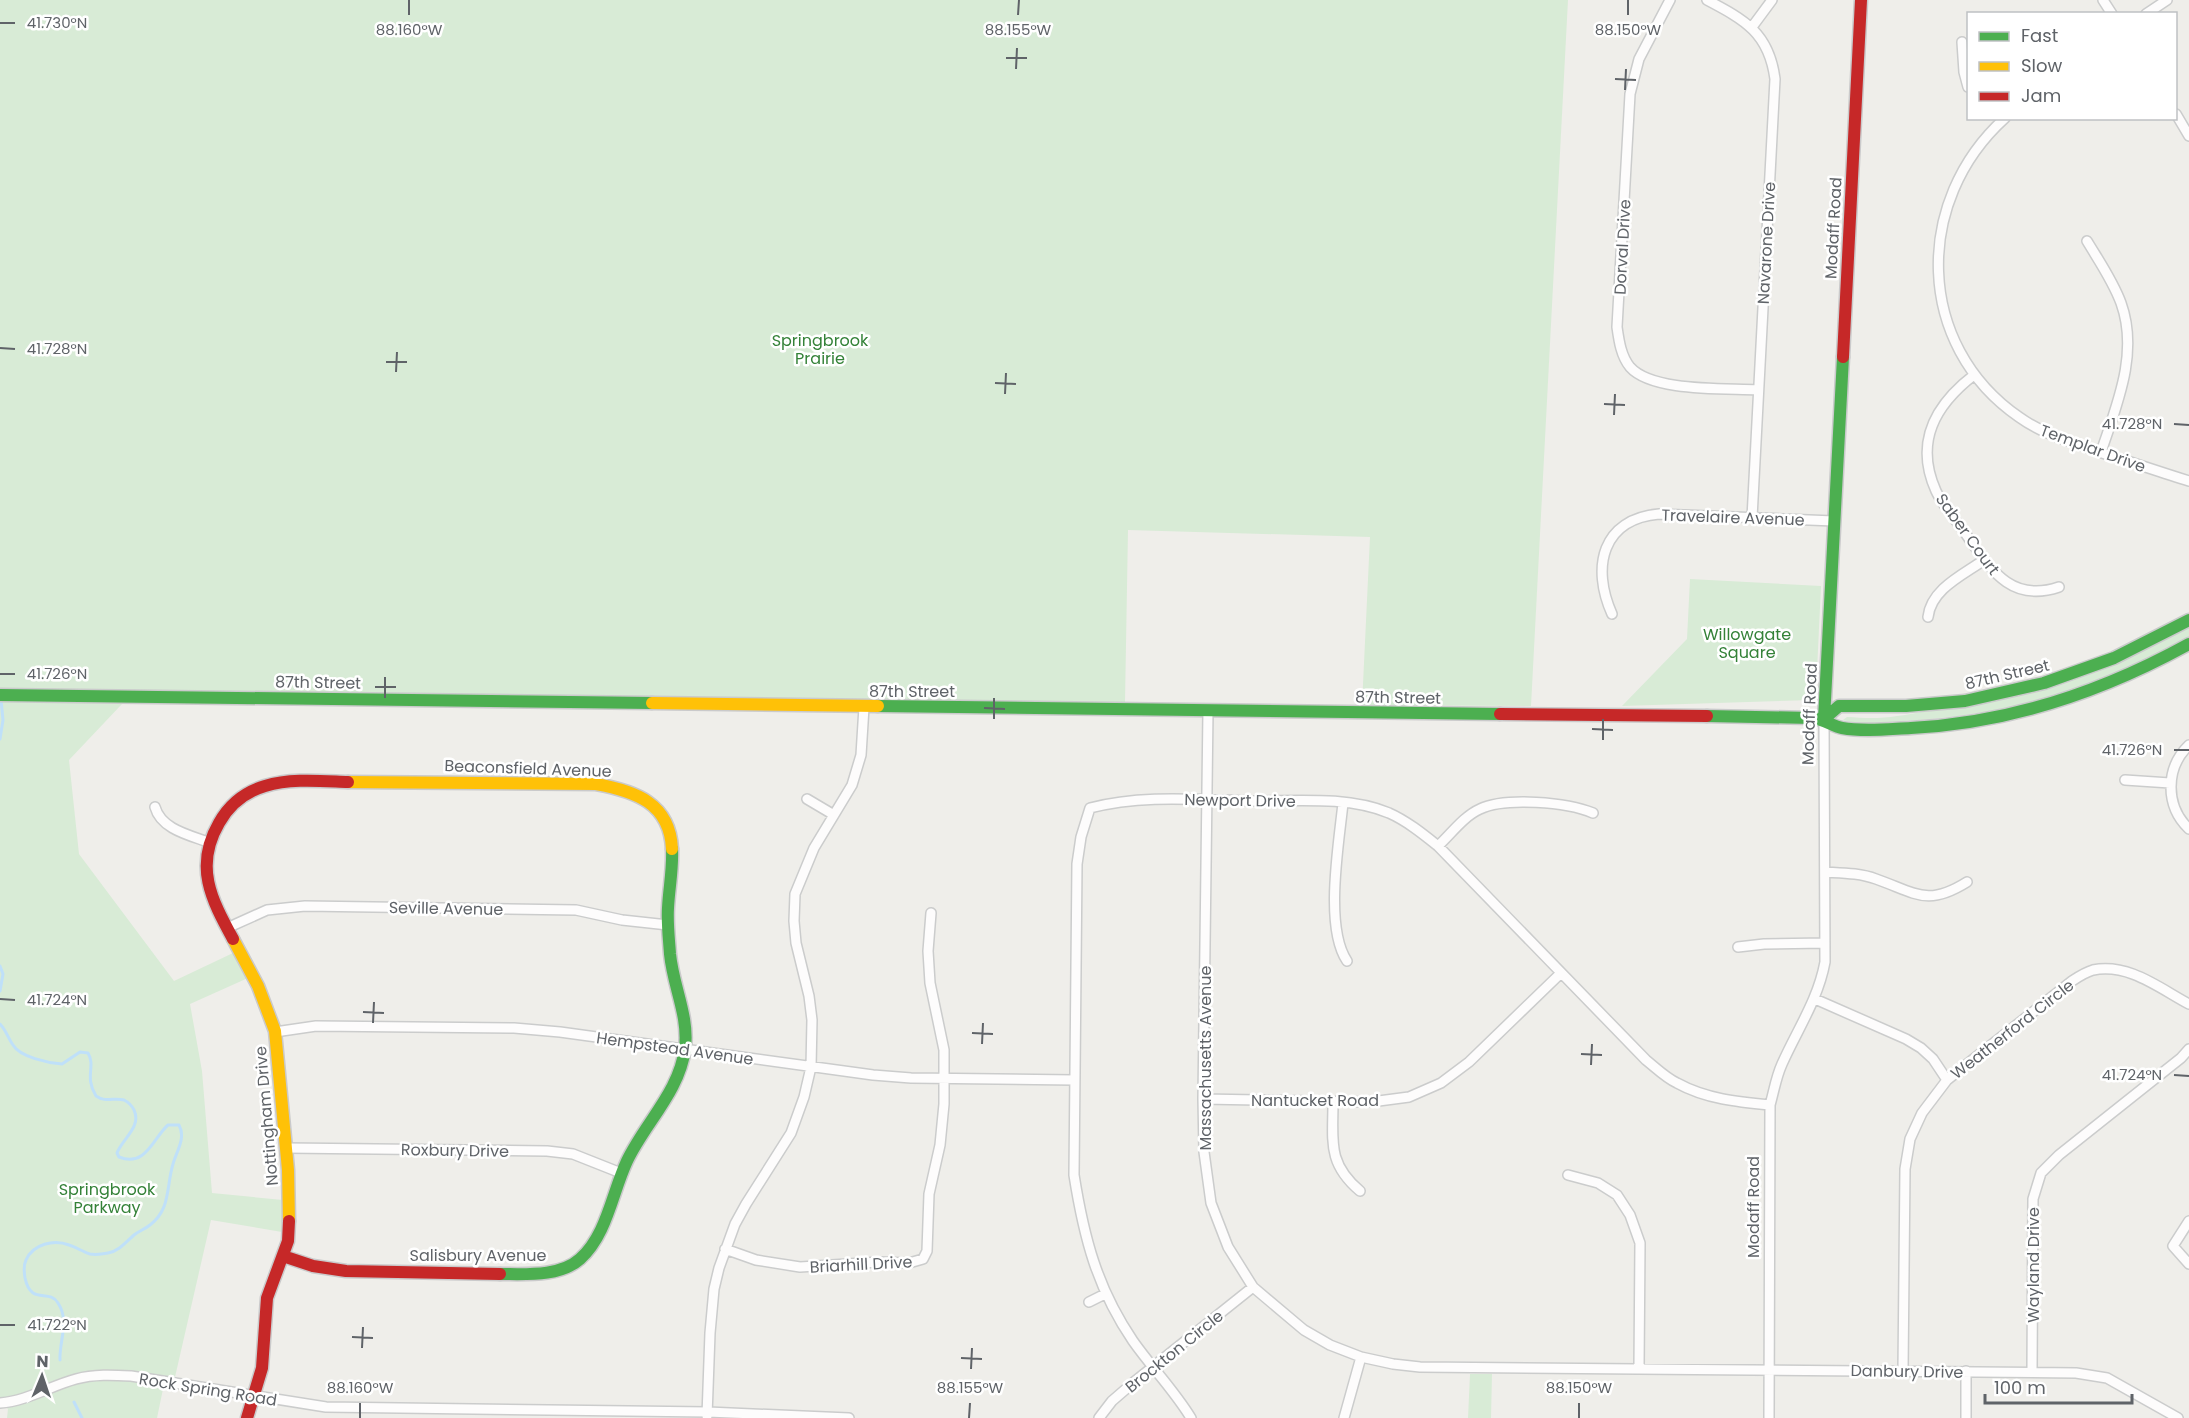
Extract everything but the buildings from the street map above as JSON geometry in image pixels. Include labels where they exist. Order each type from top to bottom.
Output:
[{"type":"street","name":"Dorval Drive","points":[[1670,0],[1639,59],[1630,94],[1617,327],[1619,340],[1628,365],[1647,380],[1671,385],[1758,390]]},
{"type":"street","name":"Navarone Drive","points":[[1707,0],[1736,15],[1752,27],[1766,46],[1775,79],[1752,518]]},
{"type":"street","points":[[1752,27],[1773,0]]},
{"type":"street","name":"Modaff Road","points":[[1769,1418],[1770,1105],[1780,1066],[1815,999],[1822,980],[1826,943],[1824,719],[1861,0]]},
{"type":"street","points":[[2149,12],[2167,0]]},
{"type":"street","points":[[1962,42],[1967,84]]},
{"type":"street","points":[[2177,117],[2189,136]]},
{"type":"street","name":"Templar Drive","points":[[2000,120],[1975,150],[1957,180],[1943,218],[1939,240],[1938,274],[1945,316],[1960,352],[1974,375],[2001,404],[2026,422],[2054,436],[2189,481]]},
{"type":"street","points":[[2087,241],[2121,303],[2128,341],[2127,366],[2122,387],[2101,452]]},
{"type":"street","name":"Saber Court","points":[[1974,375],[1953,392],[1935,418],[1929,441],[1928,463],[1932,481],[1941,499],[1999,578],[2014,586],[2041,591],[2059,587]]},
{"type":"street","name":"Travelaire Avenue","points":[[1612,614],[1604,597],[1602,585],[1603,560],[1610,540],[1629,521],[1659,513],[1834,521]]},
{"type":"street","points":[[1928,617],[1929,608],[1938,594],[1984,560]]},
{"type":"street","name":"87th Street","points":[[1824,719],[1839,706],[1906,706],[1965,701],[2044,683],[2114,658],[2189,620]]},
{"type":"street","name":"87th Street","points":[[6,695],[1824,719],[1839,728],[1877,728],[1933,725],[1993,717],[2074,696],[2127,676],[2189,644]]},
{"type":"street","points":[[707,1415],[714,1289],[725,1250],[735,1224],[755,1187],[779,1155],[791,1133],[804,1097],[811,1067],[812,1020],[796,943],[795,894],[814,848],[852,785],[861,755],[864,707]]},
{"type":"street","name":"Massachusetts Avenue","points":[[1208,711],[1204,1152],[1211,1203],[1228,1247],[1253,1287],[1304,1330],[1330,1345],[1361,1357],[1393,1364],[1420,1367],[1769,1369]]},
{"type":"street","points":[[2189,745],[2177,759],[2170,783],[2178,817],[2189,829]]},
{"type":"street","points":[[2126,780],[2170,783]]},
{"type":"street","name":"Beaconsfield Avenue","points":[[208,842],[220,820],[235,801],[270,783],[308,781],[596,784],[634,793],[656,806],[667,826],[673,859],[668,925],[671,962],[687,1031],[686,1050]]},
{"type":"street","points":[[807,799],[834,815]]},
{"type":"street","name":"Newport Drive","points":[[1191,1418],[1178,1396],[1135,1343],[1105,1294],[1081,1220],[1074,1175],[1077,864],[1081,837],[1090,808],[1136,799],[1207,800],[1359,804],[1389,813],[1438,846],[1646,1060],[1676,1083],[1706,1095],[1735,1102],[1770,1105]]},
{"type":"street","points":[[1343,803],[1338,847],[1335,914],[1339,944],[1347,961]]},
{"type":"street","points":[[1438,846],[1468,817],[1491,805],[1504,803],[1558,804],[1581,808],[1593,813]]},
{"type":"street","points":[[155,807],[161,820],[168,825],[208,842]]},
{"type":"street","name":"Nottingham Drive","points":[[208,842],[206,878],[212,899],[262,993],[275,1032],[291,1211],[288,1240],[267,1299],[263,1363],[255,1397],[246,1418]]},
{"type":"street","points":[[1825,872],[1861,874],[1924,896],[1946,894],[1967,882]]},
{"type":"street","name":"Seville Avenue","points":[[227,928],[267,910],[304,906],[576,910],[622,921],[668,925]]},
{"type":"street","points":[[932,913],[928,951],[930,983],[944,1050],[943,1078]]},
{"type":"street","points":[[1738,947],[1764,944],[1826,943]]},
{"type":"street","name":"Weatherford Circle","points":[[1903,1371],[1905,1168],[1910,1139],[1922,1113],[1947,1080],[2072,981],[2091,970],[2111,969],[2133,973],[2189,1004]]},
{"type":"street","name":"Nantucket Road","points":[[1203,1099],[1371,1102],[1409,1097],[1441,1083],[1469,1062],[1561,973]]},
{"type":"street","points":[[1815,999],[1906,1039],[1921,1048],[1933,1059],[1947,1080]]},
{"type":"street","name":"Hempstead Avenue","points":[[275,1032],[316,1026],[514,1028],[560,1032],[873,1075],[1074,1080]]},
{"type":"street","name":"Wayland Drive","points":[[2032,1372],[2033,1199],[2041,1173],[2059,1155],[2181,1058],[2189,1049]]},
{"type":"street","name":"Salisbury Avenue","points":[[283,1256],[313,1266],[346,1271],[522,1274],[555,1270],[578,1261],[594,1242],[602,1226],[621,1173],[641,1134],[678,1080],[686,1050]]},
{"type":"street","name":"Briarhill Drive","points":[[725,1250],[756,1260],[800,1267],[879,1262],[909,1263],[923,1259],[927,1251],[929,1194],[943,1122],[943,1078]]},
{"type":"street","points":[[1333,1102],[1333,1141],[1336,1161],[1347,1179],[1360,1191]]},
{"type":"street","name":"Roxbury Drive","points":[[286,1148],[547,1151],[573,1154],[621,1173]]},
{"type":"street","points":[[1568,1175],[1598,1183],[1617,1195],[1630,1215],[1640,1243],[1639,1368]]},
{"type":"street","points":[[2189,1221],[2173,1246],[2189,1264]]},
{"type":"street","name":"Brockton Circle","points":[[1099,1418],[1112,1401],[1253,1287]]},
{"type":"street","points":[[1089,1302],[1105,1294]]},
{"type":"street","points":[[1344,1418],[1361,1357]]},
{"type":"street","name":"Danbury Drive","points":[[1769,1369],[2076,1373],[2107,1378],[2178,1418]]},
{"type":"street","points":[[1966,1371],[1966,1418]]},
{"type":"street","name":"Rock Spring Road","points":[[0,1403],[33,1395],[76,1379],[104,1375],[131,1377],[326,1407],[849,1418]]},
{"type":"green space","name":"Springbrook Prairie","points":[[0,0],[1568,0],[1531,706],[1362,705],[1370,537],[1128,530],[1125,702],[0,689]]},
{"type":"green space","name":"Willowgate Square","points":[[1690,579],[1821,586],[1816,692],[1812,700],[1622,706],[1687,639]]},
{"type":"green space","points":[[2189,626],[2189,638],[2156,656],[2121,672],[2050,697],[2014,706],[1940,718],[1872,723],[1843,720],[1847,717],[1878,718],[1905,715],[1997,700],[2030,692],[2127,658]]},
{"type":"green space","name":"Springbrook Parkway","points":[[0,701],[122,704],[69,760],[79,854],[174,981],[233,953],[248,978],[190,1004],[202,1071],[212,1193],[283,1200],[282,1232],[211,1220],[175,1377],[163,1389],[157,1418],[7,1418],[8,1409],[0,1402]]},
{"type":"green space","points":[[1470,1374],[1492,1374],[1491,1418],[1468,1418]]},
{"type":"waterway","points":[[0,739],[3,720],[1,700]]},
{"type":"waterway","points":[[0,966],[3,974],[0,991]]},
{"type":"waterway","points":[[0,1024],[13,1045],[22,1053],[35,1059],[62,1064],[80,1052],[88,1053],[91,1063],[91,1083],[96,1096],[103,1099],[124,1100],[130,1104],[136,1116],[130,1133],[119,1148],[117,1153],[119,1157],[128,1159],[142,1155],[168,1125],[179,1125],[182,1135],[173,1164],[165,1205],[157,1219],[150,1225],[112,1252],[90,1254],[63,1243],[51,1243],[34,1250],[26,1260],[25,1278],[31,1292],[54,1299],[61,1310],[64,1324],[60,1360]]},
{"type":"waterway","points":[[74,1402],[82,1418]]},
{"type":"traffic: fast","points":[[1824,719],[1843,357]]},
{"type":"traffic: fast","points":[[1824,719],[1839,706],[1906,706],[1965,701],[2044,683],[2114,658],[2189,620]]},
{"type":"traffic: fast","points":[[1707,716],[1812,718],[1842,728],[1859,730],[1948,725],[1984,720],[2020,712],[2089,690],[2123,677],[2189,644]]},
{"type":"traffic: fast","points":[[0,695],[652,703]]},
{"type":"traffic: fast","points":[[878,706],[1500,714]]},
{"type":"traffic: fast","points":[[500,1274],[531,1274],[563,1269],[580,1259],[589,1249],[603,1226],[634,1147],[669,1093],[682,1064],[686,1036],[685,1024],[672,966],[669,937],[672,849]]},
{"type":"traffic: slow","points":[[652,703],[878,706]]},
{"type":"traffic: slow","points":[[348,782],[596,784],[624,791],[648,802],[665,820],[670,833],[672,849]]},
{"type":"traffic: slow","points":[[233,939],[258,986],[275,1031],[288,1170],[289,1221]]},
{"type":"traffic: jam","points":[[1843,357],[1861,0]]},
{"type":"traffic: jam","points":[[1500,714],[1707,716]]},
{"type":"traffic: jam","points":[[233,939],[218,910],[208,882],[208,854],[223,816],[244,796],[275,783],[348,782]]},
{"type":"traffic: jam","points":[[247,1418],[262,1368],[267,1298],[288,1241],[289,1221]]},
{"type":"traffic: jam","points":[[283,1256],[313,1266],[346,1271],[500,1274]]}]
